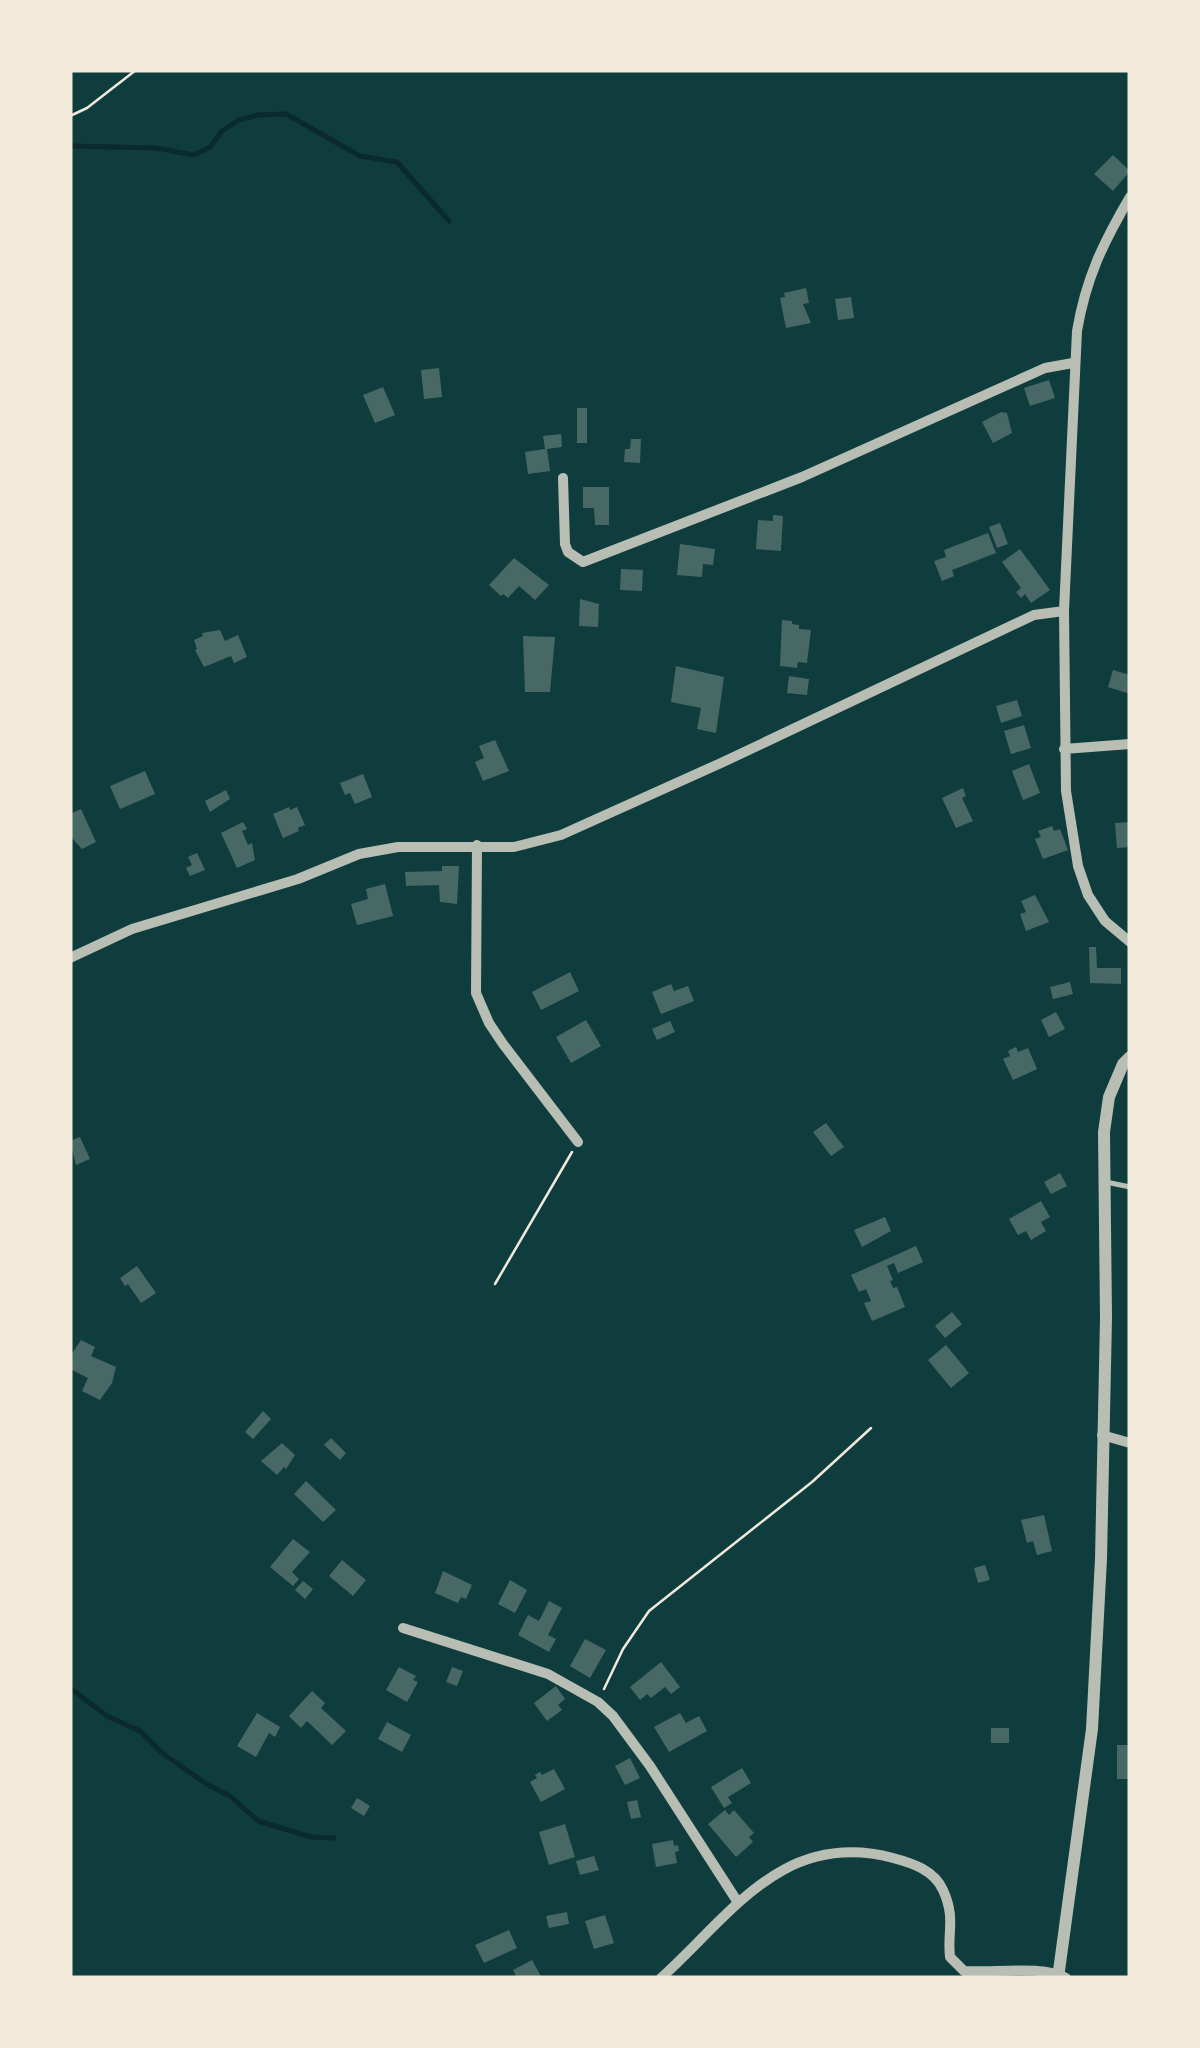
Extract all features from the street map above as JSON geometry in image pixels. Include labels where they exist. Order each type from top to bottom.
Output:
[{"type":"street","points":[[1130,197],[1084,287],[1073,363],[1064,611],[1066,791],[1078,866],[1088,895],[1105,921],[1130,942]]},
{"type":"street","points":[[563,478],[565,544],[568,552],[584,562],[802,477],[1045,368],[1073,363]]},
{"type":"street","points":[[70,958],[132,928],[298,879],[360,854],[398,847],[514,847],[562,835],[1034,615],[1064,611]]},
{"type":"street","points":[[1064,749],[1130,744]]},
{"type":"street","points":[[476,845],[476,993],[503,1044],[578,1142]]},
{"type":"street","points":[[660,1978],[737,1901],[776,1872],[832,1853],[873,1853],[919,1865],[942,1886],[953,1923],[950,1957],[964,1971],[1061,1976],[1092,1730],[1101,1559],[1106,1318],[1103,1181],[1108,1098],[1130,1056]]},
{"type":"street","points":[[1102,1435],[1130,1443]]},
{"type":"street","points":[[403,1628],[548,1674],[598,1702],[614,1716],[650,1766],[737,1901]]},
{"type":"lane","points":[[1103,1181],[1130,1187]]},
{"type":"path","points":[[70,116],[87,108],[136,70]]},
{"type":"path","points":[[495,1284],[578,1142]]},
{"type":"path","points":[[598,1702],[623,1648],[649,1611],[812,1482],[872,1428]]},
{"type":"building","points":[[1113,155],[1130,171],[1113,191],[1094,174]]},
{"type":"building","points":[[806,288],[809,303],[803,304],[811,323],[786,328],[780,298],[785,297],[784,293]]},
{"type":"building","points":[[851,297],[854,318],[838,320],[835,299]]},
{"type":"building","points":[[439,368],[442,397],[424,399],[421,370]]},
{"type":"building","points":[[1049,380],[1055,398],[1030,406],[1024,388]]},
{"type":"building","points":[[383,387],[395,415],[375,423],[363,395]]},
{"type":"building","points":[[577,408],[587,408],[587,443],[577,443]]},
{"type":"building","points":[[1007,413],[1012,433],[993,443],[982,422]]},
{"type":"building","points":[[561,434],[562,447],[547,449],[550,471],[528,474],[525,452],[545,449],[543,436]]},
{"type":"building","points":[[631,439],[641,439],[640,463],[624,462]]},
{"type":"building","points":[[583,487],[609,487],[609,525],[595,525],[594,508],[583,508]]},
{"type":"building","points":[[773,515],[783,516],[781,551],[756,549],[758,520],[773,521]]},
{"type":"building","points":[[1000,523],[1008,544],[997,548],[989,527]]},
{"type":"building","points":[[988,533],[996,553],[952,570],[954,576],[942,581],[934,561],[946,557],[944,550]]},
{"type":"building","points":[[680,544],[715,549],[713,565],[703,564],[702,577],[677,575]]},
{"type":"building","points":[[1020,549],[1050,590],[1031,603],[1025,594],[1021,598],[1016,592],[1021,588],[1002,562]]},
{"type":"building","points":[[514,558],[549,585],[535,600],[519,586],[508,598],[489,585]]},
{"type":"building","points":[[621,569],[643,570],[642,591],[620,590]]},
{"type":"building","points":[[580,599],[599,604],[598,627],[579,626]]},
{"type":"building","points":[[782,620],[811,630],[807,663],[798,662],[797,668],[780,666]]},
{"type":"building","points":[[220,630],[225,641],[238,635],[247,657],[234,663],[231,656],[204,667],[194,640],[202,633]]},
{"type":"building","points":[[523,636],[555,637],[550,692],[525,692]]},
{"type":"building","points":[[676,666],[724,677],[716,733],[697,729],[701,708],[671,702]]},
{"type":"building","points":[[1113,670],[1130,675],[1130,694],[1108,687]]},
{"type":"building","points":[[789,676],[809,679],[807,695],[787,693]]},
{"type":"building","points":[[1017,700],[1022,716],[1001,723],[996,706]]},
{"type":"building","points":[[1024,725],[1031,748],[1011,754],[1004,731]]},
{"type":"building","points":[[495,740],[509,771],[483,781],[475,762],[484,758],[479,746]]},
{"type":"building","points":[[1029,764],[1040,793],[1023,800],[1012,771]]},
{"type":"building","points":[[145,771],[155,794],[120,809],[110,786]]},
{"type":"building","points":[[363,774],[372,797],[355,804],[340,783]]},
{"type":"building","points":[[963,788],[966,796],[962,798],[973,821],[956,828],[942,798]]},
{"type":"building","points":[[226,790],[230,799],[210,812],[205,801]]},
{"type":"building","points":[[297,807],[305,825],[283,838],[273,814]]},
{"type":"building","points":[[81,809],[96,842],[82,849],[70,836],[70,814]]},
{"type":"building","points":[[243,822],[247,829],[242,831],[248,845],[252,843],[255,860],[237,868],[221,833]]},
{"type":"building","points":[[1130,822],[1130,847],[1117,848],[1115,823]]},
{"type":"building","points":[[1052,826],[1054,831],[1060,829],[1068,850],[1043,859],[1035,839],[1041,837],[1038,831]]},
{"type":"building","points":[[197,853],[205,870],[190,876],[186,868],[192,865],[188,857]]},
{"type":"building","points":[[442,866],[459,866],[457,904],[440,902],[439,885],[406,886],[405,872],[442,871]]},
{"type":"building","points":[[385,884],[393,916],[357,925],[351,904],[368,899],[366,889]]},
{"type":"building","points":[[1035,895],[1049,922],[1026,931],[1020,914],[1026,912],[1021,901]]},
{"type":"building","points":[[1089,947],[1096,947],[1097,968],[1121,968],[1121,984],[1090,983]]},
{"type":"building","points":[[570,972],[579,991],[541,1010],[532,992]]},
{"type":"building","points":[[1070,982],[1073,994],[1053,999],[1050,987]]},
{"type":"building","points":[[671,984],[674,991],[688,986],[694,1001],[661,1014],[652,992]]},
{"type":"building","points":[[1056,1012],[1065,1029],[1049,1037],[1041,1020]]},
{"type":"building","points":[[586,1020],[601,1046],[571,1063],[556,1037]]},
{"type":"building","points":[[670,1021],[675,1032],[657,1040],[652,1029]]},
{"type":"building","points":[[1016,1047],[1018,1052],[1028,1048],[1037,1069],[1013,1080],[1003,1059]]},
{"type":"building","points":[[826,1123],[844,1147],[831,1156],[813,1132]]},
{"type":"building","points":[[80,1137],[90,1159],[76,1165],[70,1141]]},
{"type":"building","points":[[1060,1173],[1067,1186],[1051,1194],[1044,1182]]},
{"type":"building","points":[[1041,1201],[1050,1217],[1041,1222],[1046,1231],[1031,1240],[1026,1231],[1018,1235],[1009,1219]]},
{"type":"building","points":[[885,1217],[891,1231],[862,1247],[854,1230]]},
{"type":"building","points":[[916,1246],[923,1262],[898,1273],[894,1263],[887,1266],[893,1288],[897,1287],[905,1307],[872,1321],[864,1303],[871,1301],[866,1289],[859,1292],[851,1275]]},
{"type":"building","points":[[137,1266],[156,1293],[141,1303],[120,1278]]},
{"type":"building","points":[[952,1312],[962,1324],[945,1338],[935,1326]]},
{"type":"building","points":[[81,1340],[95,1347],[91,1356],[116,1367],[112,1383],[100,1400],[82,1391],[88,1378],[70,1369],[71,1355]]},
{"type":"building","points":[[946,1345],[969,1373],[951,1388],[928,1360]]},
{"type":"building","points":[[263,1411],[271,1419],[253,1439],[245,1432]]},
{"type":"building","points":[[331,1438],[346,1453],[340,1460],[324,1445]]},
{"type":"building","points":[[282,1443],[295,1455],[277,1475],[261,1461]]},
{"type":"building","points":[[306,1481],[336,1510],[323,1522],[294,1494]]},
{"type":"building","points":[[1044,1515],[1052,1551],[1037,1555],[1033,1541],[1027,1543],[1021,1520]]},
{"type":"building","points":[[293,1539],[310,1552],[292,1572],[299,1579],[293,1586],[270,1567]]},
{"type":"building","points":[[342,1560],[366,1580],[353,1596],[329,1576]]},
{"type":"building","points":[[985,1565],[990,1580],[978,1583],[974,1568]]},
{"type":"building","points":[[443,1571],[472,1585],[466,1599],[461,1597],[458,1603],[435,1593]]},
{"type":"building","points":[[510,1580],[527,1590],[515,1613],[498,1604]]},
{"type":"building","points":[[303,1581],[313,1589],[305,1599],[295,1590]]},
{"type":"building","points":[[549,1601],[562,1608],[548,1635],[556,1639],[549,1652],[518,1635],[528,1615],[539,1621]]},
{"type":"building","points":[[585,1639],[606,1650],[590,1678],[570,1666]]},
{"type":"building","points":[[661,1662],[680,1687],[671,1694],[665,1687],[651,1698],[647,1694],[640,1700],[630,1687]]},
{"type":"building","points":[[399,1667],[416,1676],[413,1680],[418,1682],[407,1702],[386,1690]]},
{"type":"building","points":[[452,1667],[463,1671],[457,1686],[446,1682]]},
{"type":"building","points":[[556,1686],[565,1699],[558,1705],[562,1710],[547,1721],[534,1703]]},
{"type":"building","points":[[312,1691],[325,1703],[321,1708],[346,1731],[332,1745],[307,1721],[301,1728],[289,1716]]},
{"type":"building","points":[[257,1713],[280,1727],[275,1737],[269,1733],[256,1757],[237,1746]]},
{"type":"building","points":[[680,1713],[686,1723],[699,1716],[707,1731],[669,1752],[654,1727]]},
{"type":"building","points":[[387,1722],[411,1735],[402,1752],[378,1739]]},
{"type":"building","points":[[991,1728],[1009,1728],[1009,1743],[991,1743]]},
{"type":"building","points":[[1117,1745],[1130,1745],[1130,1779],[1117,1779]]},
{"type":"building","points":[[630,1758],[640,1778],[625,1785],[615,1766]]},
{"type":"building","points":[[742,1768],[751,1783],[728,1797],[732,1803],[724,1808],[711,1787]]},
{"type":"building","points":[[554,1769],[565,1789],[541,1802],[530,1782],[540,1772],[542,1775]]},
{"type":"building","points":[[357,1798],[370,1806],[364,1816],[351,1808]]},
{"type":"building","points":[[637,1800],[641,1817],[631,1819],[627,1802]]},
{"type":"building","points":[[725,1810],[729,1815],[734,1810],[754,1833],[749,1837],[753,1842],[736,1857],[708,1824]]},
{"type":"building","points":[[565,1824],[575,1857],[549,1865],[539,1832]]},
{"type":"building","points":[[673,1840],[674,1846],[678,1845],[677,1863],[656,1867],[652,1844]]},
{"type":"building","points":[[594,1856],[599,1870],[580,1875],[576,1861]]},
{"type":"building","points":[[567,1912],[569,1924],[549,1928],[546,1916]]},
{"type":"building","points":[[605,1915],[614,1943],[594,1949],[585,1921]]},
{"type":"building","points":[[509,1930],[517,1948],[484,1963],[475,1945]]},
{"type":"building","points":[[532,1960],[542,1978],[517,1978],[513,1970]]},
{"type":"waterway","points":[[70,146],[156,148],[194,155],[210,147],[222,131],[239,120],[286,114],[360,156],[397,162],[449,221]]},
{"type":"waterway","points":[[70,1688],[107,1716],[140,1731],[162,1753],[230,1796],[258,1821],[311,1837],[334,1838]]}]
